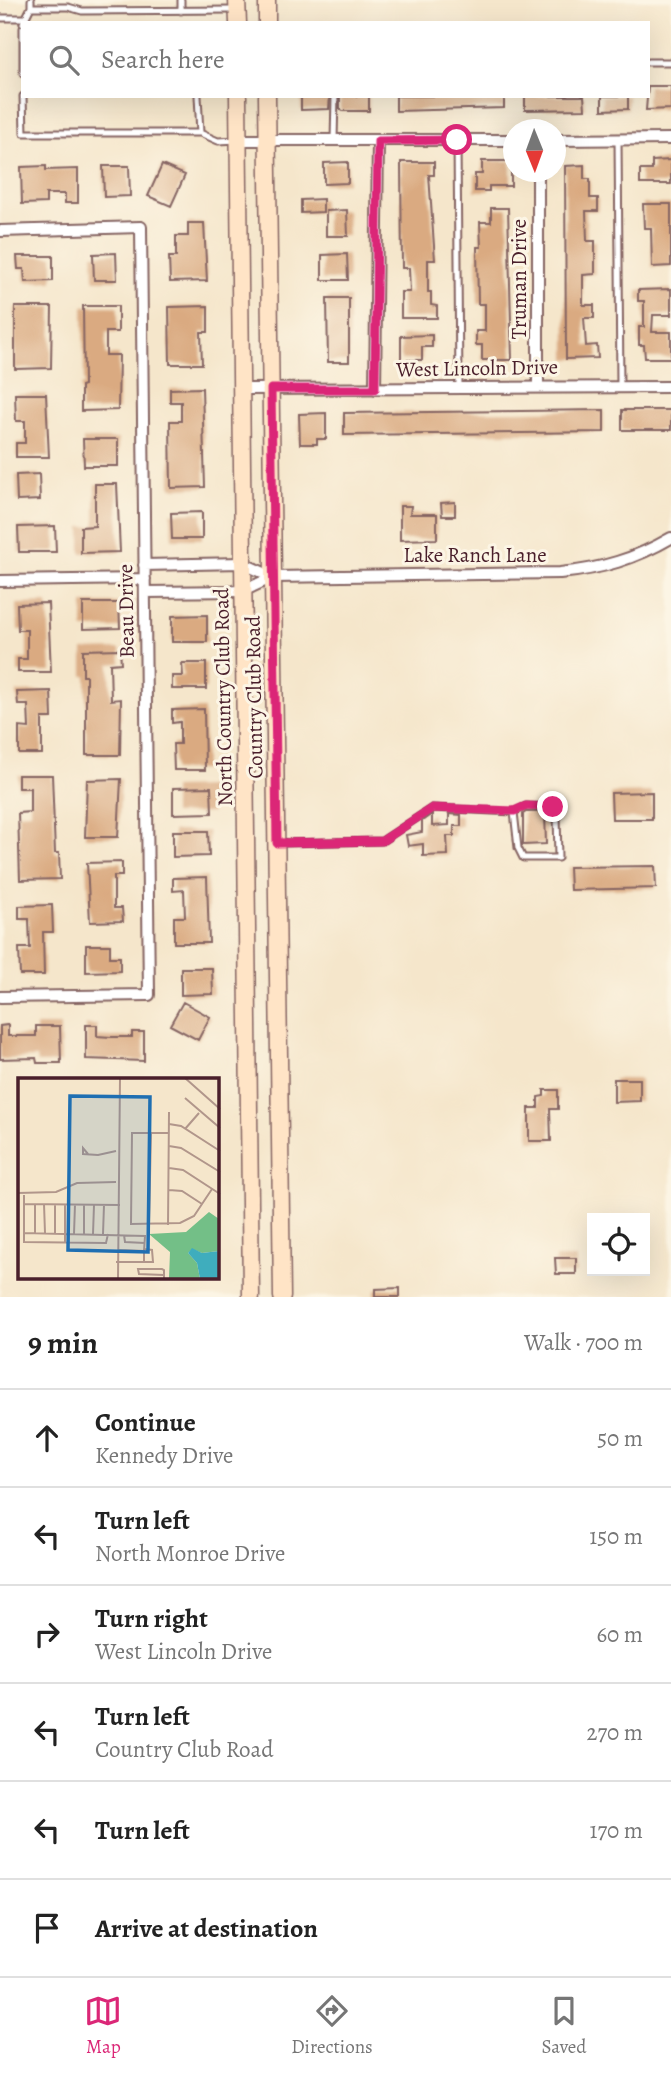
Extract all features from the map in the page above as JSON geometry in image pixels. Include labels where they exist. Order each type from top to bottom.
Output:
[{"type":"main road","points":[[267,0],[267,21]]},
{"type":"main road","name":"North Country Club Road","points":[[238,98],[251,1297]]},
{"type":"main road","name":"Country Club Road","points":[[267,98],[282,1297]]},
{"type":"main road","points":[[246,843],[277,843]]},
{"type":"street","points":[[566,140],[671,139]]},
{"type":"street","points":[[238,140],[503,140]]},
{"type":"street","points":[[375,389],[378,141]]},
{"type":"street","name":"Truman Drive","points":[[538,182],[538,387]]},
{"type":"street","name":"Beau Drive","points":[[0,231],[141,227],[149,995],[0,997]]},
{"type":"street","name":"West Lincoln Drive","points":[[241,389],[671,387]]},
{"type":"street","name":"Lake Ranch Lane","points":[[273,577],[560,573],[600,569],[653,549],[671,538]]},
{"type":"street","points":[[144,565],[242,562],[273,577]]},
{"type":"street","points":[[145,592],[243,591],[273,577]]},
{"type":"street","points":[[0,580],[145,579]]},
{"type":"lane","points":[[181,0],[181,10]]},
{"type":"lane","points":[[24,21],[31,4],[68,6],[82,11],[237,11]]},
{"type":"lane","points":[[0,18],[21,23]]},
{"type":"lane","points":[[650,62],[671,61]]},
{"type":"lane","points":[[23,98],[24,133],[200,132],[218,141],[238,140]]},
{"type":"lane","points":[[198,98],[200,132]]},
{"type":"lane","points":[[334,140],[335,98]]},
{"type":"lane","points":[[618,139],[620,387]]},
{"type":"lane","points":[[457,140],[459,387]]},
{"type":"lane","points":[[277,843],[382,841],[432,808],[514,811],[526,806],[553,807],[557,814],[558,858],[523,858],[518,848],[514,811]]},
{"type":"building","points":[[650,86],[671,86],[671,109],[646,110]]},
{"type":"building","points":[[301,98],[330,98],[329,109],[301,110]]},
{"type":"building","points":[[340,98],[369,98],[369,111],[340,109]]},
{"type":"building","points":[[396,98],[504,98],[504,108],[396,111]]},
{"type":"building","points":[[525,98],[584,98],[585,109],[525,110]]},
{"type":"building","points":[[602,98],[628,98],[628,109],[602,110]]},
{"type":"building","points":[[671,160],[671,184],[640,184],[640,170],[652,170],[652,161]]},
{"type":"building","points":[[482,161],[503,161],[503,182],[511,182],[511,186],[489,186],[489,191],[475,191],[475,174],[482,174]]},
{"type":"building","points":[[348,162],[348,183],[324,184],[324,163]]},
{"type":"building","points":[[401,162],[434,162],[434,175],[429,175],[435,260],[428,260],[428,292],[431,292],[431,305],[437,306],[437,318],[401,318],[401,292],[410,292],[409,268],[402,268]]},
{"type":"building","points":[[162,165],[185,175],[171,206],[148,196]]},
{"type":"building","points":[[584,165],[584,179],[590,179],[590,198],[598,198],[598,211],[586,211],[587,241],[595,241],[595,274],[583,275],[583,305],[594,305],[594,318],[584,318],[586,346],[597,345],[598,358],[566,359],[566,166]]},
{"type":"building","points":[[46,166],[46,170],[78,169],[78,203],[65,203],[65,194],[46,194],[46,203],[22,204],[21,167]]},
{"type":"building","points":[[103,166],[129,166],[130,196],[104,197]]},
{"type":"building","points":[[323,199],[323,212],[301,213],[301,200]]},
{"type":"building","points":[[643,204],[671,204],[671,266],[652,267],[651,228],[644,228]]},
{"type":"building","points":[[491,208],[508,208],[512,360],[482,360],[482,345],[476,345],[476,331],[485,331],[485,304],[478,304],[477,247],[481,247],[480,222],[491,222]]},
{"type":"building","points":[[347,210],[348,236],[326,236],[326,211]]},
{"type":"building","points":[[188,223],[204,223],[207,281],[170,282],[169,257],[176,257],[176,236],[188,236]]},
{"type":"building","points":[[116,253],[117,280],[94,280],[93,254]]},
{"type":"building","points":[[347,254],[348,280],[322,280],[322,255]]},
{"type":"building","points":[[17,256],[53,256],[53,281],[25,282],[24,269],[18,269]]},
{"type":"building","points":[[671,289],[671,315],[653,315],[652,332],[671,332],[671,358],[645,358],[644,345],[639,345],[639,327],[644,327],[644,301],[638,301],[638,290]]},
{"type":"building","points":[[327,298],[349,298],[349,362],[328,362]]},
{"type":"building","points":[[83,306],[118,306],[118,332],[106,332],[106,355],[119,355],[118,410],[81,411],[81,386],[84,385]]},
{"type":"building","points":[[208,306],[208,332],[201,332],[202,364],[170,364],[169,307]]},
{"type":"building","points":[[15,307],[52,307],[51,368],[15,369]]},
{"type":"building","points":[[432,335],[432,347],[422,347],[422,360],[401,360],[401,336]]},
{"type":"building","points":[[202,388],[205,487],[171,488],[170,421],[181,421],[181,402],[170,402],[170,389]]},
{"type":"building","points":[[15,394],[46,394],[49,457],[16,457],[16,443],[25,443],[25,421],[16,421]]},
{"type":"building","points":[[604,410],[604,432],[344,435],[344,413]]},
{"type":"building","points":[[622,410],[671,410],[671,430],[622,430]]},
{"type":"building","points":[[326,413],[326,439],[317,439],[317,444],[300,444],[299,414]]},
{"type":"building","points":[[83,439],[118,439],[118,466],[84,466]]},
{"type":"building","points":[[39,474],[40,500],[17,501],[16,475]]},
{"type":"building","points":[[95,484],[117,484],[120,552],[81,553],[81,527],[95,526]]},
{"type":"building","points":[[455,502],[455,516],[442,516],[441,503]]},
{"type":"building","points":[[400,506],[411,506],[410,514],[437,514],[437,539],[400,540]]},
{"type":"building","points":[[202,512],[202,539],[172,539],[171,513]]},
{"type":"building","points":[[55,526],[56,552],[19,552],[18,527]]},
{"type":"building","points":[[48,603],[51,672],[18,672],[18,659],[27,659],[27,630],[18,630],[17,604]]},
{"type":"building","points":[[83,603],[119,603],[120,628],[83,629]]},
{"type":"building","points":[[207,615],[207,642],[172,642],[172,616]]},
{"type":"building","points":[[120,649],[121,663],[110,664],[111,700],[121,699],[120,755],[86,755],[86,676],[83,676],[83,650]]},
{"type":"building","points":[[182,663],[206,663],[206,689],[172,689],[172,676],[183,676]]},
{"type":"building","points":[[51,691],[52,718],[42,718],[42,754],[19,754],[19,727],[29,728],[28,705],[18,705],[17,692]]},
{"type":"building","points":[[204,709],[205,770],[174,770],[173,744],[180,744],[180,722],[172,723],[172,710]]},
{"type":"building","points":[[18,775],[52,775],[55,853],[59,853],[60,879],[20,880],[18,813],[30,812],[30,788],[18,788]]},
{"type":"building","points":[[121,779],[118,837],[85,837],[87,780]]},
{"type":"building","points":[[211,787],[212,813],[173,814],[173,788]]},
{"type":"building","points":[[652,792],[652,819],[612,819],[611,793]]},
{"type":"building","points":[[545,812],[546,844],[523,845],[523,814]]},
{"type":"building","points":[[432,814],[432,826],[449,825],[449,814],[461,815],[461,826],[454,826],[454,836],[447,836],[448,855],[423,856],[423,844],[408,846],[406,835],[422,832],[422,821]]},
{"type":"building","points":[[173,831],[208,831],[209,856],[173,857]]},
{"type":"building","points":[[122,862],[122,876],[114,876],[114,908],[122,908],[123,921],[90,922],[87,863]]},
{"type":"building","points":[[655,866],[656,888],[570,890],[569,867]]},
{"type":"building","points":[[207,877],[209,943],[174,943],[174,917],[185,917],[184,890],[173,891],[173,878]]},
{"type":"building","points":[[52,905],[53,932],[43,932],[44,975],[20,975],[19,948],[30,948],[29,919],[19,919],[19,906]]},
{"type":"building","points":[[86,945],[110,945],[110,957],[120,957],[120,971],[86,972]]},
{"type":"building","points":[[181,968],[212,968],[213,994],[181,995]]},
{"type":"building","points":[[183,1002],[210,1017],[198,1040],[170,1025]]},
{"type":"building","points":[[8,1025],[8,1036],[36,1036],[36,1026],[60,1026],[61,1063],[37,1063],[36,1058],[0,1059],[0,1026]]},
{"type":"building","points":[[86,1025],[97,1025],[97,1036],[132,1037],[132,1032],[144,1032],[144,1061],[86,1059]]},
{"type":"building","points":[[614,1079],[640,1079],[640,1101],[614,1102]]},
{"type":"building","points":[[544,1090],[558,1090],[558,1109],[550,1109],[551,1141],[529,1141],[529,1108],[538,1108],[538,1097],[544,1096]]},
{"type":"building","points":[[555,1258],[576,1258],[576,1274],[556,1274]]},
{"type":"building","points":[[400,1288],[400,1297],[375,1297],[375,1289]]},
{"type":"route","points":[[457,140],[378,141],[375,389],[271,389],[277,843],[382,841],[398,832],[419,814],[432,808],[514,811],[526,806],[553,807]]}]
